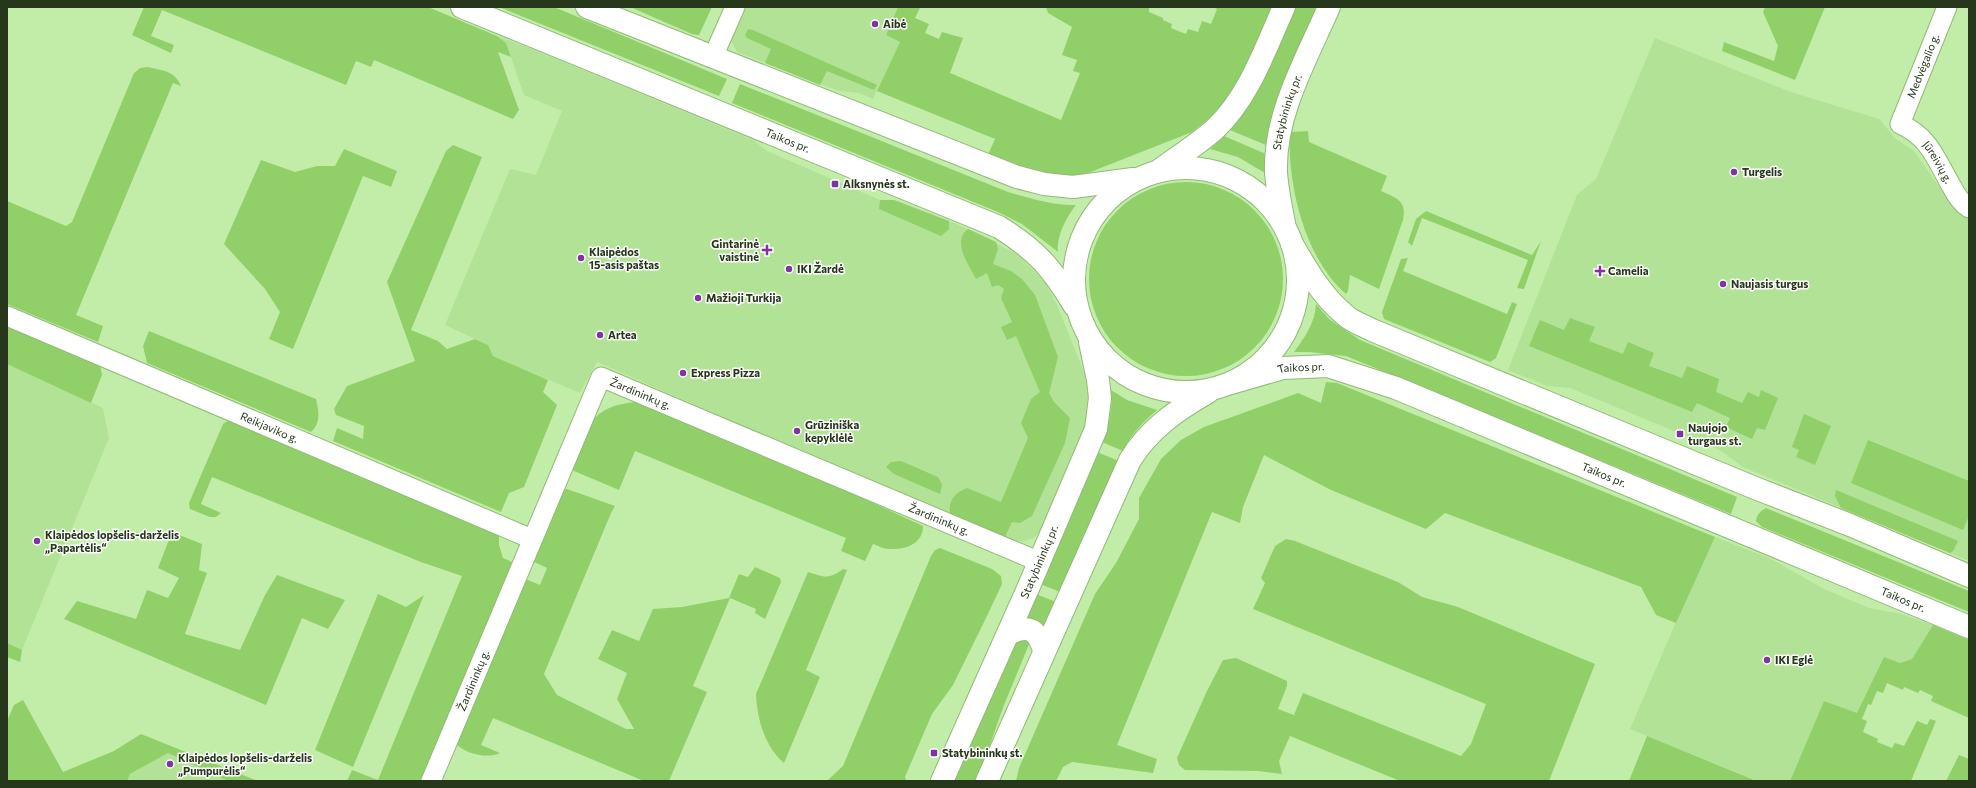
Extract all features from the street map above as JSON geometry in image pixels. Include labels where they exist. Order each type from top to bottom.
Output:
[{"type":"main road","name":"Taikos pr.","points":[[462,7],[999,227],[1019,239],[1038,254],[1057,276],[1084,326]]},
{"type":"main road","points":[[587,7],[1017,177],[1044,184],[1073,187],[1138,178],[1158,171],[1179,168],[1200,168],[1240,181],[1257,193],[1272,208],[1313,279],[1327,297],[1346,316],[1372,330],[1755,488],[1850,525],[1969,576]]},
{"type":"main road","points":[[1158,171],[1200,141],[1231,112],[1254,73],[1284,7]]},
{"type":"main road","name":"Statybininkų pr.","points":[[1222,386],[1248,373],[1264,360],[1278,344],[1288,326],[1295,306],[1298,285],[1297,264],[1288,234],[1276,172],[1280,132],[1293,90],[1329,7]]},
{"type":"main road","name":"Statybininkų pr.","points":[[942,781],[1040,562],[1096,429],[1100,398],[1098,380],[1075,297],[1074,276],[1076,256],[1082,236],[1092,218],[1105,202],[1120,189],[1138,178]]},
{"type":"main road","points":[[1084,326],[1100,352],[1115,367],[1132,378],[1151,387],[1185,392],[1222,386]]},
{"type":"main road","name":"Taikos pr.","points":[[1222,386],[1283,368],[1328,366],[1396,388],[1969,627]]},
{"type":"main road","points":[[987,781],[1121,478],[1138,446],[1151,432],[1180,408],[1222,386]]},
{"type":"main road","points":[[1008,634],[1018,629],[1034,631],[1040,636],[1044,650]]},
{"type":"street","points":[[713,57],[735,7]]},
{"type":"street","name":"Medvėgalio g.","points":[[1900,124],[1947,7]]},
{"type":"street","name":"Jūreivių g.","points":[[1900,124],[1920,135],[1927,144],[1958,198],[1969,208]]},
{"type":"street","name":"Reikjaviko g.","points":[[7,316],[532,539]]},
{"type":"street","name":"Žardininkų g.","points":[[431,781],[601,377],[1040,562]]},
{"type":"shaded area","points":[[144,7],[428,7],[497,36],[506,43],[511,57],[498,52],[519,110],[513,119],[374,60],[371,67],[356,61],[346,85],[162,10],[151,36],[174,45],[171,53],[132,35]]},
{"type":"shaded area","points":[[499,7],[554,7],[727,79],[719,96]]},
{"type":"shaded area","points":[[630,7],[712,7],[699,35],[692,34]]},
{"type":"shaded area","points":[[743,7],[898,7],[886,35],[900,42],[873,99],[859,93],[839,91],[737,52],[731,40],[733,28]]},
{"type":"shaded area","points":[[898,7],[920,8],[915,18],[929,24],[925,33],[939,39],[942,32],[963,38],[950,73],[1061,120],[1080,73],[1073,71],[1077,60],[1062,55],[1072,27],[1048,13],[1046,7],[1149,7],[1149,12],[1172,24],[1171,28],[1186,34],[1188,29],[1198,32],[1202,21],[1211,24],[1217,9],[1212,7],[1273,7],[1246,68],[1229,97],[1213,115],[1192,132],[1088,173],[1061,177],[1020,168],[987,157],[995,139],[877,91],[900,42],[886,35]]},
{"type":"shaded area","points":[[1295,7],[1318,7],[1279,93],[1273,111],[1266,145],[1230,130],[1249,106],[1257,93]]},
{"type":"shaded area","points":[[1765,7],[1825,7],[1795,80],[1722,51],[1724,42],[1774,61],[1778,46],[1763,12]]},
{"type":"shaded area","points":[[748,29],[877,85],[874,90],[827,71],[820,85],[765,63],[771,49],[747,38],[745,35]]},
{"type":"shaded area","points":[[497,36],[753,140],[767,151],[880,200],[894,200],[949,221],[977,233],[1020,256],[1047,285],[1057,305],[1084,372],[1089,394],[1085,430],[1044,528],[1035,537],[1022,542],[1005,537],[865,479],[597,362],[580,393],[493,356],[488,345],[445,325],[510,169],[536,175],[562,111],[524,95],[506,43]]},
{"type":"shaded area","points":[[1655,38],[1791,92],[1879,119],[1895,138],[1914,151],[1953,206],[1969,214],[1969,561],[1743,467],[1720,450],[1570,388],[1547,386],[1508,370],[1577,195],[1596,179]]},
{"type":"shaded area","points":[[148,67],[168,72],[175,77],[181,86],[173,83],[76,315],[103,326],[98,342],[7,304],[7,201],[66,226],[72,222],[134,73],[140,68]]},
{"type":"shaded area","points":[[740,84],[1008,192],[1050,203],[1076,205],[1060,233],[1058,252],[1022,224],[998,212],[732,103]]},
{"type":"shaded area","points":[[1308,131],[1309,142],[1387,176],[1381,191],[1396,198],[1402,204],[1404,213],[1403,220],[1379,289],[1350,275],[1348,291],[1346,294],[1332,279],[1309,241],[1296,197],[1290,152],[1290,132]]},
{"type":"shaded area","points":[[1224,136],[1266,154],[1265,173],[1238,157],[1210,149]]},
{"type":"shaded area","points":[[453,145],[482,157],[411,330],[438,341],[447,349],[475,339],[488,345],[493,356],[548,380],[543,392],[557,405],[524,487],[509,493],[501,512],[333,441],[337,428],[363,439],[364,426],[336,415],[334,409],[347,386],[415,361],[387,282],[446,151]]},
{"type":"shaded area","points":[[344,149],[397,171],[391,187],[363,176],[293,349],[269,339],[280,312],[265,289],[224,244],[261,160],[295,172],[317,166],[335,166]]},
{"type":"shaded area","points":[[1176,182],[1196,182],[1214,186],[1232,193],[1255,210],[1267,225],[1276,242],[1283,269],[1283,289],[1276,316],[1267,333],[1255,348],[1240,360],[1223,369],[1196,376],[1176,376],[1158,372],[1140,365],[1124,354],[1111,341],[1100,325],[1093,307],[1089,289],[1089,269],[1093,251],[1100,233],[1111,217],[1124,204],[1140,193],[1158,186]]},
{"type":"shaded area","points":[[880,200],[894,200],[949,221],[949,229],[941,236],[879,209]]},
{"type":"shaded area","points":[[1426,211],[1532,255],[1541,241],[1524,289],[1517,288],[1528,260],[1422,218],[1412,246],[1408,242],[1416,219]]},
{"type":"shaded area","points":[[968,229],[996,242],[998,249],[993,264],[1011,271],[1022,279],[1035,295],[1058,357],[1049,393],[1054,402],[1070,418],[1065,443],[1032,516],[1020,523],[1012,522],[1005,537],[950,515],[950,506],[955,495],[967,488],[1001,502],[1028,438],[1021,423],[1031,399],[1040,392],[1016,336],[1007,340],[1001,327],[1012,322],[1001,298],[1004,289],[998,285],[992,287],[987,273],[976,279],[966,260],[961,246],[961,240],[963,234]]},
{"type":"shaded area","points":[[1408,258],[1403,271],[1507,314],[1512,302],[1517,304],[1496,358],[1490,362],[1384,319],[1382,312],[1401,259]]},
{"type":"shaded area","points":[[1316,304],[1329,319],[1360,340],[1737,497],[1731,514],[1346,356],[1294,352],[1312,324]]},
{"type":"shaded area","points":[[1570,318],[1595,327],[1589,341],[1623,354],[1628,342],[1654,353],[1649,366],[1682,378],[1687,366],[1719,379],[1716,392],[1742,403],[1748,392],[1759,397],[1761,390],[1778,398],[1765,430],[1757,428],[1752,439],[1726,427],[1730,418],[1697,403],[1692,412],[1529,346],[1540,320],[1564,330]]},
{"type":"shaded area","points":[[7,325],[100,365],[102,375],[91,403],[7,364]]},
{"type":"shaded area","points":[[149,331],[316,399],[318,421],[314,429],[311,432],[147,363],[143,346]]},
{"type":"shaded area","name":"Klaipėdos lopšelis-darželis „Papartėlis“","points":[[7,364],[103,408],[109,438],[22,650],[7,643]]},
{"type":"shaded area","points":[[1326,382],[1337,383],[1715,537],[1676,623],[1656,615],[1641,587],[1445,513],[1426,529],[1331,490],[1264,455],[1243,507],[1240,523],[1212,512],[1117,745],[1157,759],[1153,773],[1072,762],[1063,767],[1056,781],[1016,781],[1019,768],[1095,594],[1116,563],[1139,519],[1139,498],[1161,459],[1181,440],[1204,427],[1298,393],[1321,403]]},
{"type":"shaded area","points":[[1111,390],[1127,400],[1157,410],[1138,429],[1123,451],[1102,442],[1110,417]]},
{"type":"shaded area","points":[[636,402],[830,483],[923,526],[920,538],[912,545],[894,549],[886,549],[873,544],[865,561],[841,551],[846,538],[635,451],[619,490],[574,471],[571,468],[586,431],[592,422],[608,409],[620,404]]},
{"type":"shaded area","points":[[1804,414],[1831,426],[1815,465],[1796,457],[1799,450],[1792,447]]},
{"type":"shaded area","points":[[229,420],[499,531],[499,545],[503,558],[512,562],[508,579],[423,781],[347,781],[352,770],[378,780],[462,576],[421,562],[212,477],[201,504],[221,513],[216,517],[210,517],[190,509],[189,503],[223,424]]},
{"type":"shaded area","points":[[1868,440],[1969,481],[1969,516],[1963,530],[1851,483]]},
{"type":"shaded area","points":[[1097,452],[1119,461],[1060,592],[1040,584]]},
{"type":"shaded area","points":[[901,461],[938,477],[942,485],[940,494],[894,474],[886,467],[891,462]]},
{"type":"shaded area","points":[[567,489],[615,506],[544,674],[557,695],[626,729],[634,729],[617,699],[627,673],[598,659],[612,630],[639,641],[653,609],[682,607],[729,598],[739,574],[748,577],[755,567],[780,578],[781,582],[765,619],[755,613],[756,609],[730,598],[693,686],[707,692],[669,781],[644,781],[493,718],[481,745],[500,753],[489,756],[471,753],[460,748],[456,744],[523,578],[540,585],[547,568],[530,560],[559,490]]},
{"type":"shaded area","points":[[1836,490],[1958,541],[1953,551],[1950,553],[1841,508],[1835,496]]},
{"type":"shaded area","points":[[1766,508],[1969,591],[1969,612],[1762,527],[1756,521],[1759,513]]},
{"type":"shaded area","points":[[172,532],[202,544],[199,570],[207,573],[185,634],[240,650],[265,595],[277,575],[345,600],[328,629],[302,618],[266,705],[64,619],[77,601],[136,619],[147,590],[168,598],[179,578],[158,568]]},
{"type":"shaded area","points":[[1715,537],[1769,558],[1824,589],[1869,608],[1901,614],[1933,625],[1912,659],[1900,663],[1884,657],[1857,714],[1824,701],[1790,781],[1751,781],[1751,778],[1630,729],[1698,571]]},
{"type":"shaded area","points":[[1286,539],[1295,541],[1398,582],[1422,597],[1458,607],[1595,664],[1549,781],[1400,781],[1290,736],[1279,761],[1282,774],[1259,771],[1185,770],[1179,765],[1177,758],[1207,691],[1223,660],[1236,658],[1287,681],[1287,686],[1278,709],[1294,715],[1303,693],[1461,756],[1471,744],[1486,704],[1253,609],[1265,583],[1261,578],[1275,546]]},
{"type":"shaded area","points":[[940,548],[992,569],[1001,576],[1002,584],[986,618],[953,685],[932,714],[905,777],[906,781],[827,781],[843,766],[931,556],[935,550]]},
{"type":"shaded area","points":[[843,569],[847,570],[806,670],[820,677],[784,763],[772,749],[763,732],[758,713],[756,694],[808,572],[830,576]]},
{"type":"shaded area","points":[[378,594],[406,607],[424,595],[353,767],[315,750]]},
{"type":"shaded area","points":[[1036,594],[1056,602],[1045,626],[1037,620],[1025,617]]},
{"type":"shaded area","points":[[1933,625],[1969,640],[1969,718],[1931,701],[1933,696],[1920,690],[1918,693],[1904,687],[1903,690],[1887,683],[1883,693],[1877,691],[1871,705],[1868,704],[1862,719],[1867,721],[1863,732],[1878,739],[1877,742],[1892,748],[1895,743],[1904,746],[1917,721],[1927,725],[1930,719],[1936,721],[1911,781],[1790,781],[1824,701],[1857,713],[1884,657],[1900,663],[1912,659]]},
{"type":"shaded area","points":[[1021,636],[1030,642],[1004,705],[977,781],[953,781],[1016,638]]},
{"type":"shaded area","points":[[7,643],[22,650],[20,662],[7,657]]},
{"type":"shaded area","points":[[23,700],[63,772],[114,751],[141,734],[258,781],[228,781],[168,753],[130,774],[127,781],[7,781],[7,721],[14,705]]},
{"type":"shaded area","points":[[1647,736],[1752,779],[1751,781],[1629,781]]},
{"type":"shaded area","name":"Klaipėdos lopšelis-darželis „Pumpurėlis“","points":[[168,753],[228,781],[127,781],[130,774]]},
{"type":"shaded area","points":[[1959,755],[1969,759],[1969,781],[1946,781]]},
{"type":"place","name":"Aibė","points":[[875,24]]},
{"type":"place","name":"Turgelis","points":[[1734,172]]},
{"type":"place","name":"Alksnynės st.","points":[[835,184]]},
{"type":"place","name":"Gintarinė vaistinė","points":[[767,250]]},
{"type":"place","name":"Klaipėdos 15-asis paštas","points":[[581,258]]},
{"type":"place","name":"IKI Žardė","points":[[789,269]]},
{"type":"place","name":"Camelia","points":[[1600,271]]},
{"type":"place","name":"Naujasis turgus","points":[[1723,284]]},
{"type":"place","name":"Mažioji Turkija","points":[[698,298]]},
{"type":"place","name":"Artea","points":[[600,335]]},
{"type":"place","name":"Express Pizza","points":[[683,373]]},
{"type":"place","name":"Grūziniška kepyklėlė","points":[[797,431]]},
{"type":"place","name":"Naujojo turgaus st.","points":[[1680,434]]},
{"type":"place","name":"Klaipėdos lopšelis-darželis „Papartėlis“","points":[[37,541]]},
{"type":"place","name":"IKI Eglė","points":[[1767,660]]},
{"type":"place","name":"Statybininkų st.","points":[[934,753]]},
{"type":"place","name":"Klaipėdos lopšelis-darželis „Pumpurėlis“","points":[[170,764]]}]
